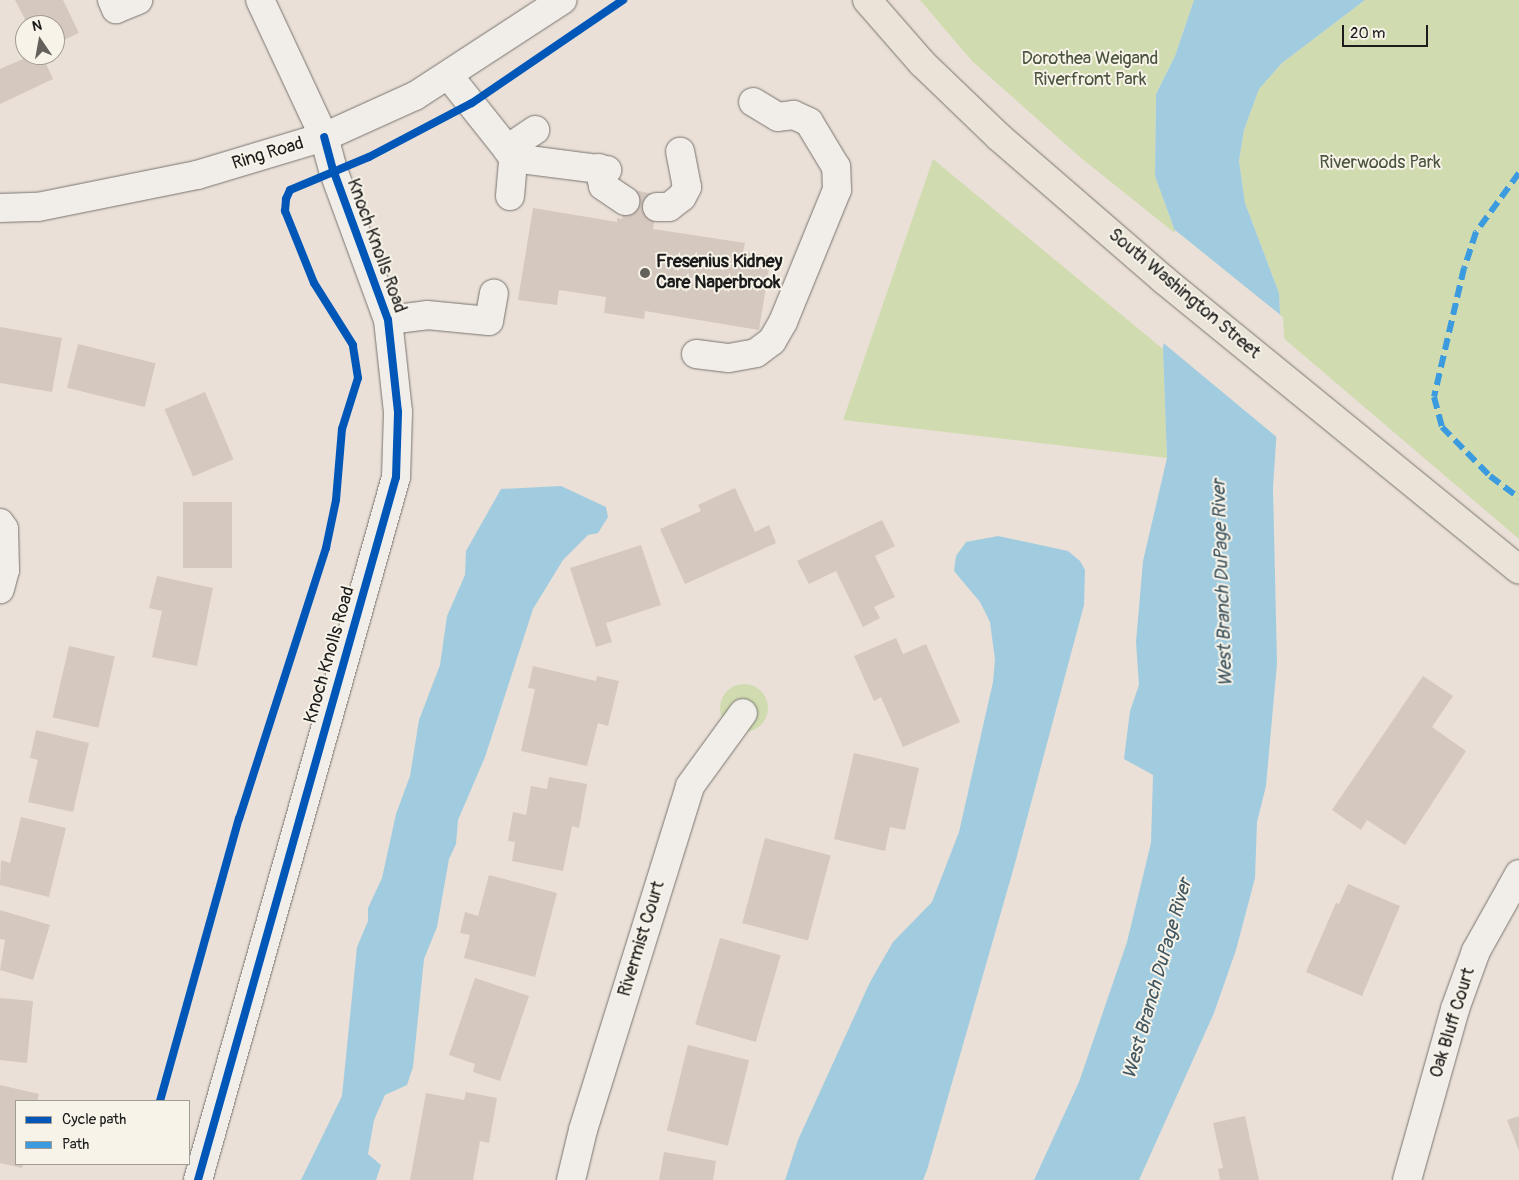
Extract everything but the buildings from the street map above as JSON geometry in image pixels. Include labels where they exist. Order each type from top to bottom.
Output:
[{"type":"main road","name":"South Washington Street","points":[[867,0],[922,63],[999,137],[1164,280],[1519,570]]},
{"type":"street","points":[[112,0],[116,9],[138,0]]},
{"type":"street","name":"Knoch Knolls Road","points":[[198,1180],[396,477],[398,412],[388,320],[333,170],[324,137],[260,0]]},
{"type":"street","name":"Ring Road","points":[[0,208],[38,207],[197,176],[324,137],[374,116],[449,76],[562,0]]},
{"type":"street","points":[[449,76],[510,153],[510,196]]},
{"type":"street","points":[[696,354],[738,356],[756,353],[772,340],[784,322],[837,190],[836,167],[809,122],[794,115],[778,117],[753,102]]},
{"type":"street","points":[[510,153],[535,130]]},
{"type":"street","points":[[657,207],[669,207],[682,198],[687,187],[680,152]]},
{"type":"street","points":[[510,153],[603,169],[603,186],[625,201]]},
{"type":"street","points":[[388,320],[427,315],[489,321],[494,293]]},
{"type":"street","points":[[0,523],[4,529],[5,570],[0,589]]},
{"type":"street","name":"Rivermist Court","points":[[572,1180],[583,1130],[690,786],[743,713]]},
{"type":"street","name":"Oak Bluff Court","points":[[1407,1180],[1455,1009],[1476,951],[1519,874]]},
{"type":"green space","name":"Dorothea Weigand Riverfront Park","points":[[920,0],[1194,0],[1175,56],[1156,94],[1155,176],[1176,234],[1081,158],[972,61]]},
{"type":"green space","name":"Riverwoods Park","points":[[1365,0],[1519,0],[1519,539],[1281,336],[1279,293],[1245,203],[1239,161],[1244,130],[1259,89],[1282,63]]},
{"type":"green space","points":[[933,159],[1163,349],[1167,458],[843,420]]},
{"type":"green space","points":[[744,684],[753,686],[761,691],[766,699],[768,708],[766,717],[761,725],[753,730],[744,732],[735,730],[727,725],[722,717],[720,708],[722,699],[727,691],[735,686]]},
{"type":"water","name":"West Branch DuPage River","points":[[1194,0],[1365,0],[1282,63],[1259,89],[1244,130],[1239,161],[1245,203],[1279,293],[1282,349],[1273,488],[1277,663],[1266,786],[1257,822],[1255,878],[1236,950],[1214,1013],[1139,1180],[1034,1180],[1079,1082],[1127,942],[1151,843],[1153,775],[1124,759],[1130,711],[1139,685],[1136,642],[1143,561],[1167,458],[1163,349],[1176,234],[1155,176],[1156,94],[1175,56]]},
{"type":"water","points":[[561,486],[606,507],[608,517],[598,533],[588,535],[563,560],[533,609],[485,757],[458,820],[456,844],[449,859],[437,927],[424,959],[413,1067],[407,1085],[385,1095],[374,1120],[368,1154],[381,1165],[376,1180],[301,1180],[342,1096],[357,947],[368,921],[368,908],[382,878],[396,814],[410,776],[419,720],[440,665],[447,616],[465,575],[466,551],[501,489]]},
{"type":"water","points":[[998,536],[1068,551],[1080,561],[1085,570],[1084,605],[1014,867],[927,1170],[923,1180],[785,1180],[798,1140],[870,982],[893,942],[932,902],[959,832],[993,682],[995,660],[990,622],[980,602],[954,571],[956,556],[966,542]]},
{"type":"pier","points":[[1175,230],[1283,317],[1285,349],[1279,439],[1161,341]]},
{"type":"marked path","points":[[1519,173],[1476,232],[1464,268],[1434,397],[1442,427],[1490,476],[1519,498]]},
{"type":"cycle path","points":[[160,1100],[239,819],[326,548],[336,500],[342,429],[358,378],[353,345],[314,283],[285,211],[286,199],[290,190],[369,157],[472,103],[623,0]]},
{"type":"cycle path","points":[[198,1180],[396,477],[398,412],[388,320],[333,170],[324,137]]},
{"type":"place","name":"Fresenius Kidney Care Naperbrook","points":[[645,273]]}]
